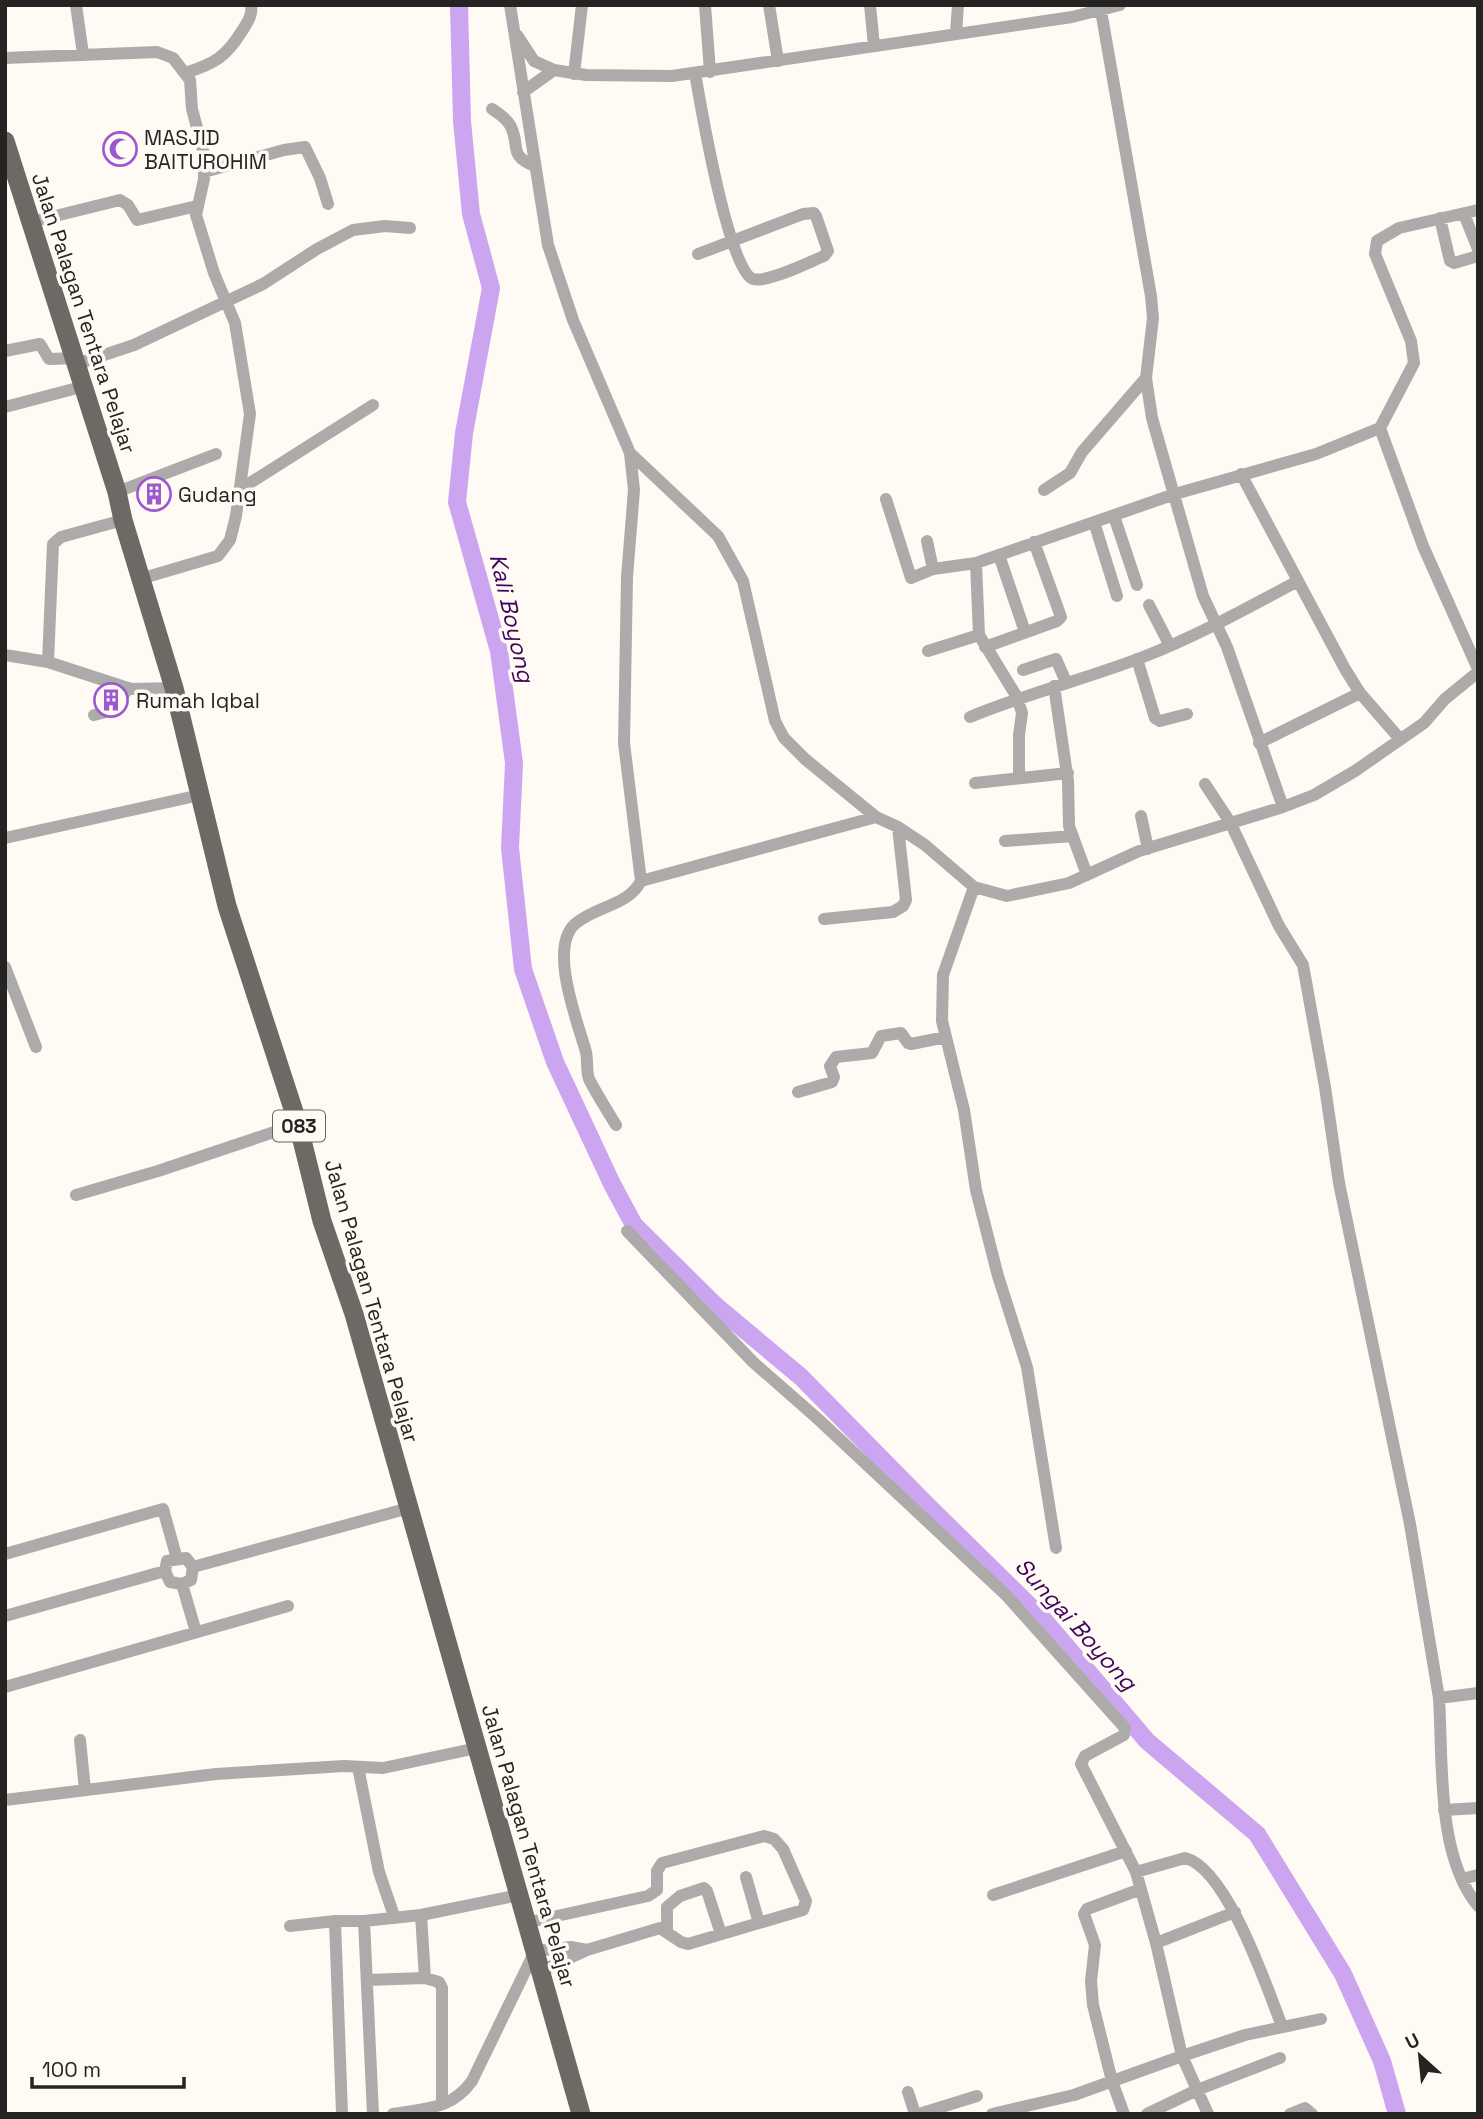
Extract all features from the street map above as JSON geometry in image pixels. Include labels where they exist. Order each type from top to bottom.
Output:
[{"type":"main road","name":"Jalan Palagan Tentara Pelajar","points":[[5,141],[117,492],[140,579],[174,688],[227,906],[298,1125],[323,1222],[354,1314],[581,2114]]},
{"type":"street","points":[[76,5],[83,54]]},
{"type":"street","points":[[185,73],[211,64],[232,48],[248,22],[251,5]]},
{"type":"street","points":[[510,5],[548,245],[573,320],[630,453],[634,490],[627,577],[624,743],[641,881],[635,892],[585,917],[573,926],[565,937],[565,971],[569,998],[587,1055],[588,1076],[616,1125]]},
{"type":"street","points":[[574,74],[582,5]]},
{"type":"street","points":[[705,5],[710,72]]},
{"type":"street","points":[[769,5],[778,61]]},
{"type":"street","points":[[870,5],[874,46]]},
{"type":"street","points":[[956,33],[958,5]]},
{"type":"street","points":[[513,29],[534,61],[554,70],[574,74],[672,76],[1072,17],[1120,5]]},
{"type":"street","points":[[1101,8],[1152,307],[1152,339],[1146,377],[1152,418],[1203,596],[1231,657],[1283,807]]},
{"type":"street","points":[[5,58],[157,52],[173,58],[190,80],[192,109],[204,154],[204,172],[197,206],[200,233],[235,323],[250,414],[230,540],[218,556],[140,579]]},
{"type":"street","points":[[523,92],[554,70]]},
{"type":"street","points":[[695,73],[708,152],[732,241],[747,276],[765,279],[824,256],[828,251],[814,213],[803,214],[732,241],[698,254]]},
{"type":"street","points":[[492,109],[510,125],[516,153],[522,162],[535,166]]},
{"type":"street","points":[[204,172],[284,150],[305,147],[320,178],[328,204]]},
{"type":"street","points":[[31,222],[120,200],[128,205],[137,220],[197,206]]},
{"type":"street","points":[[886,499],[911,578],[933,569],[976,564],[1175,494],[1316,454],[1380,428],[1414,363],[1411,341],[1375,254],[1377,241],[1399,228],[1478,210]]},
{"type":"street","points":[[1464,214],[1478,249]]},
{"type":"street","points":[[1440,218],[1450,261],[1478,256]]},
{"type":"street","points":[[5,351],[40,344],[49,359],[76,361],[134,345],[263,284],[317,248],[353,230],[385,226],[410,229]]},
{"type":"street","points":[[1044,490],[1070,473],[1082,452],[1146,377]]},
{"type":"street","points":[[5,407],[85,386]]},
{"type":"street","points":[[239,490],[373,405]]},
{"type":"street","points":[[630,453],[718,536],[743,580],[775,721],[784,738],[805,759],[876,817],[898,827],[925,845],[974,887],[1007,896],[1069,883],[1148,849],[1314,795],[1355,771],[1424,723],[1445,699],[1478,671],[1423,546],[1380,428]]},
{"type":"street","points":[[117,492],[216,454]]},
{"type":"street","points":[[1241,474],[1360,693],[1400,739]]},
{"type":"street","points":[[1114,516],[1136,585]]},
{"type":"street","points":[[48,662],[52,544],[61,537],[123,520]]},
{"type":"street","points":[[1094,522],[1117,596]]},
{"type":"street","points":[[927,541],[933,569]]},
{"type":"street","points":[[928,651],[1025,632],[1057,621],[1062,615],[1034,542]]},
{"type":"street","points":[[999,555],[1025,632]]},
{"type":"street","points":[[976,564],[982,641],[1017,697],[1022,713],[1019,777]]},
{"type":"street","points":[[970,717],[1017,697],[1170,646],[1216,625],[1298,580]]},
{"type":"street","points":[[1149,605],[1170,646]]},
{"type":"street","points":[[5,655],[48,662],[130,688],[174,688]]},
{"type":"street","points":[[1023,670],[1056,659],[1068,773],[1069,826],[1087,874]]},
{"type":"street","points":[[1137,659],[1155,718],[1160,721],[1187,714]]},
{"type":"street","points":[[94,715],[110,711],[130,688]]},
{"type":"street","points":[[1259,743],[1360,693]]},
{"type":"street","points":[[975,783],[1068,773]]},
{"type":"street","points":[[1205,784],[1230,822],[1279,926],[1303,965],[1339,1183],[1410,1524],[1439,1698],[1444,1810],[1456,1867],[1469,1895],[1478,1906]]},
{"type":"street","points":[[5,838],[200,795]]},
{"type":"street","points":[[1141,816],[1148,849]]},
{"type":"street","points":[[641,881],[876,817]]},
{"type":"street","points":[[824,919],[892,912],[903,906],[906,900],[898,827]]},
{"type":"street","points":[[1004,841],[1073,836]]},
{"type":"street","points":[[974,887],[943,975],[942,1021],[964,1110],[976,1189],[998,1276],[1027,1367],[1056,1548]]},
{"type":"street","points":[[5,967],[36,1046]]},
{"type":"street","points":[[799,1092],[832,1082],[834,1077],[830,1066],[836,1057],[872,1053],[881,1036],[901,1033],[911,1044],[946,1037]]},
{"type":"street","points":[[76,1195],[298,1125]]},
{"type":"street","points":[[627,1231],[753,1362],[818,1419],[1006,1595],[1125,1728],[1124,1735],[1085,1756],[1081,1764],[1136,1871],[1182,2056],[1208,2114]]},
{"type":"street","points":[[193,1567],[409,1507]]},
{"type":"street","points":[[5,1554],[163,1509],[177,1559]]},
{"type":"street","points":[[177,1559],[186,1559],[193,1567],[191,1580],[182,1584],[170,1582],[165,1571],[167,1562],[177,1559]]},
{"type":"street","points":[[5,1616],[165,1571]]},
{"type":"street","points":[[182,1584],[195,1632]]},
{"type":"street","points":[[5,1687],[288,1606]]},
{"type":"street","points":[[1439,1698],[1478,1693]]},
{"type":"street","points":[[80,1740],[85,1790]]},
{"type":"street","points":[[5,1800],[216,1774],[383,1768],[477,1748]]},
{"type":"street","points":[[358,1767],[379,1872],[394,1916]]},
{"type":"street","points":[[1444,1810],[1478,1808]]},
{"type":"street","points":[[525,1923],[648,1896],[657,1890],[657,1871],[662,1863],[764,1836],[774,1839],[783,1849],[806,1906],[803,1910],[688,1944],[660,1928],[587,1950],[541,1971]]},
{"type":"street","points":[[993,1895],[1126,1852]]},
{"type":"street","points":[[1136,1871],[1185,1858],[1191,1860],[1212,1879],[1235,1912],[1282,2026]]},
{"type":"street","points":[[1462,1879],[1478,1875]]},
{"type":"street","points":[[746,1877],[759,1923]]},
{"type":"street","points":[[667,1931],[667,1907],[680,1896],[704,1888],[721,1934]]},
{"type":"street","points":[[1124,2114],[1112,2081],[1093,2005],[1091,1981],[1095,1950],[1084,1914],[1087,1909],[1141,1889]]},
{"type":"street","points":[[290,1927],[421,1915],[519,1895]]},
{"type":"street","points":[[1156,1943],[1235,1912]]},
{"type":"street","points":[[421,1915],[425,1978]]},
{"type":"street","points":[[335,1921],[342,2114]]},
{"type":"street","points":[[364,1921],[373,2114]]},
{"type":"street","points":[[393,2114],[456,2099],[471,2081],[535,1951],[571,1947],[587,1950]]},
{"type":"street","points":[[367,1980],[433,1978],[439,1982],[442,1988],[442,2104]]},
{"type":"street","points":[[992,2114],[1051,2102],[1245,2035],[1321,2019]]},
{"type":"street","points":[[1147,2114],[1197,2090],[1280,2058]]},
{"type":"street","points":[[908,2092],[917,2114],[977,2096]]},
{"type":"street","points":[[1290,2114],[1305,2108],[1312,2114]]},
{"type":"waterway","name":"Kali Boyong","points":[[459,5],[462,121],[471,214],[491,288],[464,433],[457,502],[499,651],[514,763],[510,848],[523,969],[555,1062],[634,1225],[716,1306],[801,1377],[1044,1620],[1147,1741],[1257,1834],[1343,1974],[1382,2061],[1397,2114]]},
{"type":"place","name":"MASJID BAITUROHIM","points":[[120,149]]},
{"type":"place","name":"Gudang","points":[[154,494]]},
{"type":"place","name":"Rumah Iqbal","points":[[111,700]]},
{"type":"water label","name":"Sungai Boyong","points":[[1076,1624]]}]
